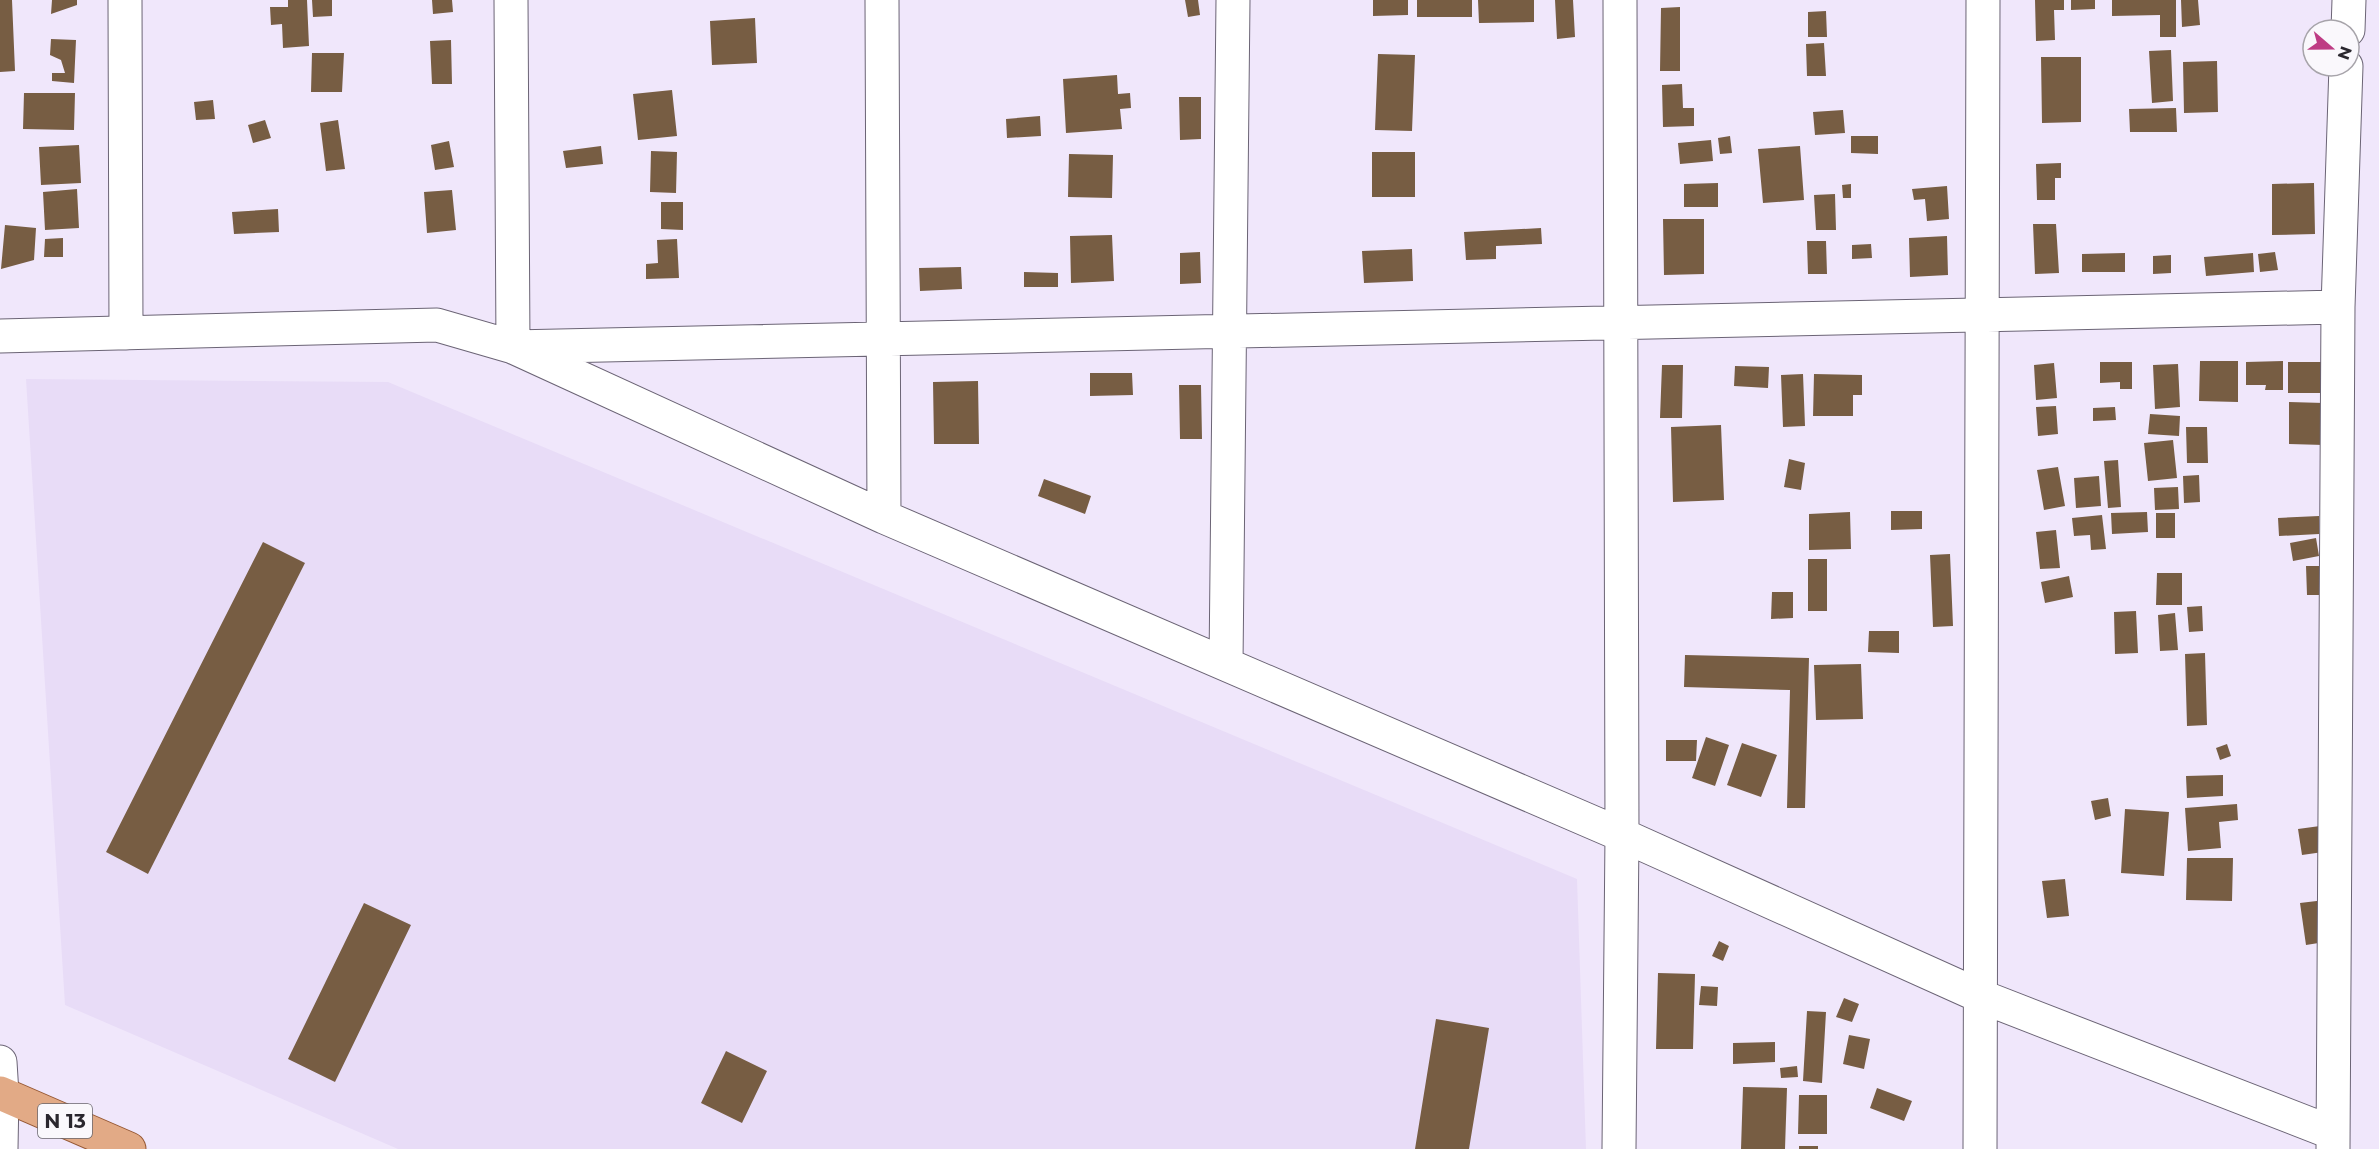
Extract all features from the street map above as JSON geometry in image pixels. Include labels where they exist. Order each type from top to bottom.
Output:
[{"type":"main road","name":"N 13","points":[[1,1094],[129,1149]]},
{"type":"street","points":[[125,0],[126,333]]},
{"type":"street","points":[[512,0],[513,347]]},
{"type":"street","points":[[882,0],[884,517]]},
{"type":"street","points":[[1226,664],[1233,0]]},
{"type":"street","points":[[1619,1149],[1622,835],[1620,0]]},
{"type":"street","points":[[1980,1149],[1983,0]]},
{"type":"street","points":[[2348,18],[2349,0]]},
{"type":"street","points":[[0,336],[437,325],[513,347],[884,517],[1622,835],[1980,996],[2333,1141],[2338,307],[2346,78]]},
{"type":"street","points":[[513,347],[2338,307]]},
{"type":"street","points":[[0,1062],[1,1149]]},
{"type":"shaded area","points":[[26,379],[388,382],[1577,879],[1586,1149],[398,1149],[65,1005]]},
{"type":"building","points":[[0,0],[12,0],[15,71],[0,72]]},
{"type":"building","points":[[52,0],[77,0],[77,5],[51,14]]},
{"type":"building","points":[[288,0],[307,0],[309,46],[283,48],[282,24],[271,25],[270,7],[288,7]]},
{"type":"building","points":[[312,0],[332,0],[332,16],[313,17]]},
{"type":"building","points":[[432,0],[452,0],[453,12],[433,14]]},
{"type":"building","points":[[1185,0],[1198,0],[1200,15],[1188,17]]},
{"type":"building","points":[[1373,0],[1408,0],[1408,15],[1373,16]]},
{"type":"building","points":[[1417,0],[1472,0],[1472,17],[1417,17]]},
{"type":"building","points":[[1478,0],[1534,0],[1534,22],[1479,23]]},
{"type":"building","points":[[1555,0],[1573,0],[1575,37],[1557,39]]},
{"type":"building","points":[[2035,0],[2064,0],[2064,10],[2054,10],[2055,40],[2036,41]]},
{"type":"building","points":[[2071,0],[2095,0],[2095,9],[2071,10]]},
{"type":"building","points":[[2112,0],[2176,0],[2176,37],[2160,37],[2160,15],[2112,16]]},
{"type":"building","points":[[2181,0],[2198,0],[2200,25],[2182,27]]},
{"type":"building","points":[[1680,7],[1680,71],[1660,71],[1661,8]]},
{"type":"building","points":[[1826,11],[1827,37],[1808,37],[1808,12]]},
{"type":"building","points":[[755,18],[757,63],[712,65],[710,21]]},
{"type":"building","points":[[51,39],[76,40],[74,83],[52,81],[52,73],[65,73],[61,60],[50,55]]},
{"type":"building","points":[[451,40],[452,84],[432,84],[430,41]]},
{"type":"building","points":[[1824,43],[1826,76],[1807,76],[1806,44]]},
{"type":"building","points":[[2171,50],[2173,101],[2152,103],[2149,51]]},
{"type":"building","points":[[312,53],[344,53],[342,92],[311,92]]},
{"type":"building","points":[[1378,54],[1415,55],[1412,131],[1375,130]]},
{"type":"building","points":[[2041,57],[2081,57],[2081,122],[2042,123]]},
{"type":"building","points":[[2217,61],[2218,112],[2184,113],[2183,62]]},
{"type":"building","points":[[1117,75],[1118,94],[1130,93],[1131,108],[1120,109],[1122,129],[1066,133],[1063,79]]},
{"type":"building","points":[[1682,84],[1683,108],[1694,108],[1694,126],[1663,127],[1662,85]]},
{"type":"building","points":[[672,90],[677,136],[638,140],[633,94]]},
{"type":"building","points":[[24,93],[75,93],[74,130],[23,129]]},
{"type":"building","points":[[1179,97],[1201,97],[1201,139],[1180,140]]},
{"type":"building","points":[[213,100],[215,119],[196,120],[194,102]]},
{"type":"building","points":[[2176,108],[2177,132],[2130,132],[2129,109]]},
{"type":"building","points":[[1843,110],[1845,133],[1815,135],[1813,112]]},
{"type":"building","points":[[1040,116],[1041,136],[1007,138],[1006,119]]},
{"type":"building","points":[[265,120],[271,138],[253,143],[248,125]]},
{"type":"building","points":[[338,120],[345,169],[326,171],[320,123]]},
{"type":"building","points":[[1730,136],[1732,153],[1720,154],[1718,138]]},
{"type":"building","points":[[1851,136],[1878,136],[1878,154],[1851,153]]},
{"type":"building","points":[[1711,140],[1713,161],[1680,164],[1678,143]]},
{"type":"building","points":[[449,141],[454,167],[435,170],[431,145]]},
{"type":"building","points":[[79,145],[81,183],[41,185],[39,147]]},
{"type":"building","points":[[601,146],[603,164],[566,168],[563,151]]},
{"type":"building","points":[[1800,146],[1804,200],[1763,203],[1758,149]]},
{"type":"building","points":[[651,151],[677,152],[676,193],[650,192]]},
{"type":"building","points":[[1372,152],[1415,152],[1415,197],[1372,197]]},
{"type":"building","points":[[1069,154],[1113,155],[1112,198],[1068,197]]},
{"type":"building","points":[[2061,163],[2061,178],[2055,178],[2055,200],[2037,200],[2036,164]]},
{"type":"building","points":[[1718,183],[1718,207],[1684,207],[1684,184]]},
{"type":"building","points":[[2314,183],[2315,234],[2272,235],[2272,184]]},
{"type":"building","points":[[1851,184],[1851,198],[1843,198],[1842,185]]},
{"type":"building","points":[[1947,186],[1949,219],[1927,221],[1925,199],[1914,200],[1912,189]]},
{"type":"building","points":[[77,189],[79,228],[45,230],[43,192]]},
{"type":"building","points":[[452,190],[456,230],[427,233],[424,192]]},
{"type":"building","points":[[1835,194],[1836,230],[1816,230],[1814,195]]},
{"type":"building","points":[[661,202],[683,202],[683,230],[661,229]]},
{"type":"building","points":[[278,209],[279,232],[234,234],[232,212]]},
{"type":"building","points":[[1663,219],[1704,219],[1704,274],[1664,275]]},
{"type":"building","points":[[2033,224],[2056,224],[2059,273],[2035,274]]},
{"type":"building","points":[[5,225],[36,228],[34,260],[1,269]]},
{"type":"building","points":[[1541,228],[1542,244],[1496,246],[1496,259],[1466,260],[1464,232]]},
{"type":"building","points":[[1112,235],[1114,281],[1071,283],[1070,236]]},
{"type":"building","points":[[1947,236],[1948,275],[1910,277],[1909,238]]},
{"type":"building","points":[[63,238],[63,257],[44,257],[45,239]]},
{"type":"building","points":[[677,239],[679,278],[646,279],[646,264],[658,263],[657,240]]},
{"type":"building","points":[[1807,241],[1826,241],[1827,274],[1808,274]]},
{"type":"building","points":[[1871,244],[1872,258],[1852,259],[1852,245]]},
{"type":"building","points":[[1412,249],[1413,281],[1364,283],[1362,251]]},
{"type":"building","points":[[1200,252],[1201,283],[1180,284],[1180,253]]},
{"type":"building","points":[[2275,252],[2278,270],[2260,272],[2258,254]]},
{"type":"building","points":[[2125,253],[2125,272],[2082,272],[2082,254]]},
{"type":"building","points":[[2253,253],[2254,272],[2206,276],[2204,257]]},
{"type":"building","points":[[2171,255],[2171,273],[2153,274],[2153,256]]},
{"type":"building","points":[[961,267],[962,289],[920,291],[919,268]]},
{"type":"building","points":[[1024,272],[1058,273],[1058,287],[1024,287]]},
{"type":"building","points":[[2200,361],[2238,361],[2238,402],[2199,401]]},
{"type":"building","points":[[2283,361],[2283,390],[2265,390],[2266,385],[2246,385],[2246,362]]},
{"type":"building","points":[[2100,362],[2132,362],[2132,389],[2120,389],[2120,382],[2100,383]]},
{"type":"building","points":[[2288,362],[2322,362],[2322,393],[2288,393]]},
{"type":"building","points":[[2054,363],[2057,398],[2036,400],[2034,365]]},
{"type":"building","points":[[2178,364],[2180,407],[2155,409],[2153,365]]},
{"type":"building","points":[[1662,365],[1683,365],[1682,418],[1660,418]]},
{"type":"building","points":[[1735,366],[1769,367],[1768,388],[1734,386]]},
{"type":"building","points":[[1090,373],[1132,373],[1133,395],[1090,396]]},
{"type":"building","points":[[1803,374],[1805,426],[1783,427],[1781,375]]},
{"type":"building","points":[[1814,374],[1862,375],[1862,395],[1853,395],[1853,416],[1813,416]]},
{"type":"building","points":[[978,381],[979,444],[934,444],[933,382]]},
{"type":"building","points":[[1179,385],[1201,385],[1202,439],[1180,439]]},
{"type":"building","points":[[2289,402],[2324,403],[2324,445],[2289,444]]},
{"type":"building","points":[[2056,406],[2058,434],[2038,436],[2036,407]]},
{"type":"building","points":[[2115,407],[2116,420],[2093,421],[2093,408]]},
{"type":"building","points":[[2150,414],[2180,416],[2179,436],[2148,434]]},
{"type":"building","points":[[1721,425],[1724,500],[1673,502],[1671,427]]},
{"type":"building","points":[[2186,427],[2207,427],[2208,463],[2187,463]]},
{"type":"building","points":[[2173,440],[2177,478],[2148,481],[2144,443]]},
{"type":"building","points":[[1789,459],[1805,463],[1801,490],[1784,487]]},
{"type":"building","points":[[2118,460],[2121,507],[2108,508],[2104,461]]},
{"type":"building","points":[[2058,467],[2065,506],[2044,510],[2037,470]]},
{"type":"building","points":[[2199,475],[2200,502],[2184,503],[2183,476]]},
{"type":"building","points":[[2099,476],[2101,506],[2076,508],[2074,478]]},
{"type":"building","points":[[1044,479],[1091,496],[1085,514],[1038,496]]},
{"type":"building","points":[[2178,487],[2179,509],[2155,510],[2154,488]]},
{"type":"building","points":[[1891,511],[1922,511],[1922,529],[1891,530]]},
{"type":"building","points":[[1850,512],[1851,549],[1809,550],[1809,514]]},
{"type":"building","points":[[2147,512],[2148,532],[2112,534],[2111,513]]},
{"type":"building","points":[[2156,513],[2175,513],[2175,538],[2156,538]]},
{"type":"building","points":[[2102,515],[2106,549],[2091,550],[2090,535],[2074,536],[2072,518]]},
{"type":"building","points":[[2319,516],[2319,534],[2279,536],[2278,518]]},
{"type":"building","points":[[2056,530],[2060,568],[2040,569],[2036,532]]},
{"type":"building","points":[[2316,538],[2319,556],[2293,561],[2290,543]]},
{"type":"building","points":[[263,542],[305,563],[148,874],[106,852]]},
{"type":"building","points":[[1950,554],[1953,626],[1933,627],[1930,555]]},
{"type":"building","points":[[1808,559],[1827,559],[1827,611],[1808,611]]},
{"type":"building","points":[[2306,566],[2323,566],[2323,595],[2307,595]]},
{"type":"building","points":[[2157,573],[2182,573],[2182,605],[2156,605]]},
{"type":"building","points":[[2069,576],[2073,597],[2045,603],[2041,582]]},
{"type":"building","points":[[1772,592],[1793,592],[1793,618],[1771,619]]},
{"type":"building","points":[[2202,606],[2203,631],[2189,632],[2187,607]]},
{"type":"building","points":[[2136,611],[2138,653],[2115,654],[2114,612]]},
{"type":"building","points":[[2175,613],[2178,650],[2160,651],[2158,615]]},
{"type":"building","points":[[1869,631],[1899,631],[1899,653],[1868,652]]},
{"type":"building","points":[[2205,653],[2207,725],[2187,726],[2185,654]]},
{"type":"building","points":[[1685,655],[1809,658],[1805,808],[1787,808],[1790,690],[1684,687]]},
{"type":"building","points":[[1861,664],[1863,719],[1816,720],[1814,665]]},
{"type":"building","points":[[1706,737],[1729,745],[1715,786],[1692,778]]},
{"type":"building","points":[[1666,740],[1697,740],[1696,761],[1666,761]]},
{"type":"building","points":[[1742,743],[1777,755],[1761,797],[1727,785]]},
{"type":"building","points":[[2227,744],[2231,756],[2220,760],[2216,748]]},
{"type":"building","points":[[2223,775],[2223,796],[2187,798],[2186,776]]},
{"type":"building","points":[[2108,798],[2111,816],[2095,820],[2091,801]]},
{"type":"building","points":[[2237,804],[2238,820],[2219,822],[2221,848],[2188,851],[2185,808]]},
{"type":"building","points":[[2125,809],[2169,812],[2164,876],[2121,873]]},
{"type":"building","points":[[2320,826],[2323,852],[2302,855],[2298,829]]},
{"type":"building","points":[[2187,858],[2233,858],[2232,901],[2186,900]]},
{"type":"building","points":[[2065,879],[2069,916],[2047,918],[2042,881]]},
{"type":"building","points":[[2325,900],[2331,941],[2306,945],[2300,903]]},
{"type":"building","points":[[364,903],[411,925],[335,1082],[288,1059]]},
{"type":"building","points":[[1719,941],[1729,946],[1723,961],[1712,956]]},
{"type":"building","points":[[1658,973],[1695,974],[1693,1049],[1656,1049]]},
{"type":"building","points":[[1701,986],[1718,987],[1717,1006],[1699,1005]]},
{"type":"building","points":[[1844,998],[1859,1004],[1852,1022],[1836,1017]]},
{"type":"building","points":[[1807,1011],[1826,1012],[1822,1083],[1803,1081]]},
{"type":"building","points":[[1436,1019],[1489,1028],[1469,1149],[1415,1149]]},
{"type":"building","points":[[1849,1035],[1870,1039],[1864,1069],[1843,1064]]},
{"type":"building","points":[[1775,1042],[1775,1062],[1733,1064],[1733,1043]]},
{"type":"building","points":[[726,1051],[767,1071],[742,1123],[701,1103]]},
{"type":"building","points":[[1797,1066],[1798,1077],[1781,1078],[1780,1068]]},
{"type":"building","points":[[1743,1087],[1787,1088],[1785,1149],[1741,1149]]},
{"type":"building","points":[[1877,1088],[1912,1101],[1904,1121],[1870,1108]]},
{"type":"building","points":[[1799,1095],[1827,1095],[1827,1134],[1798,1134]]},
{"type":"building","points":[[1799,1146],[1818,1146],[1818,1149],[1799,1149]]}]
